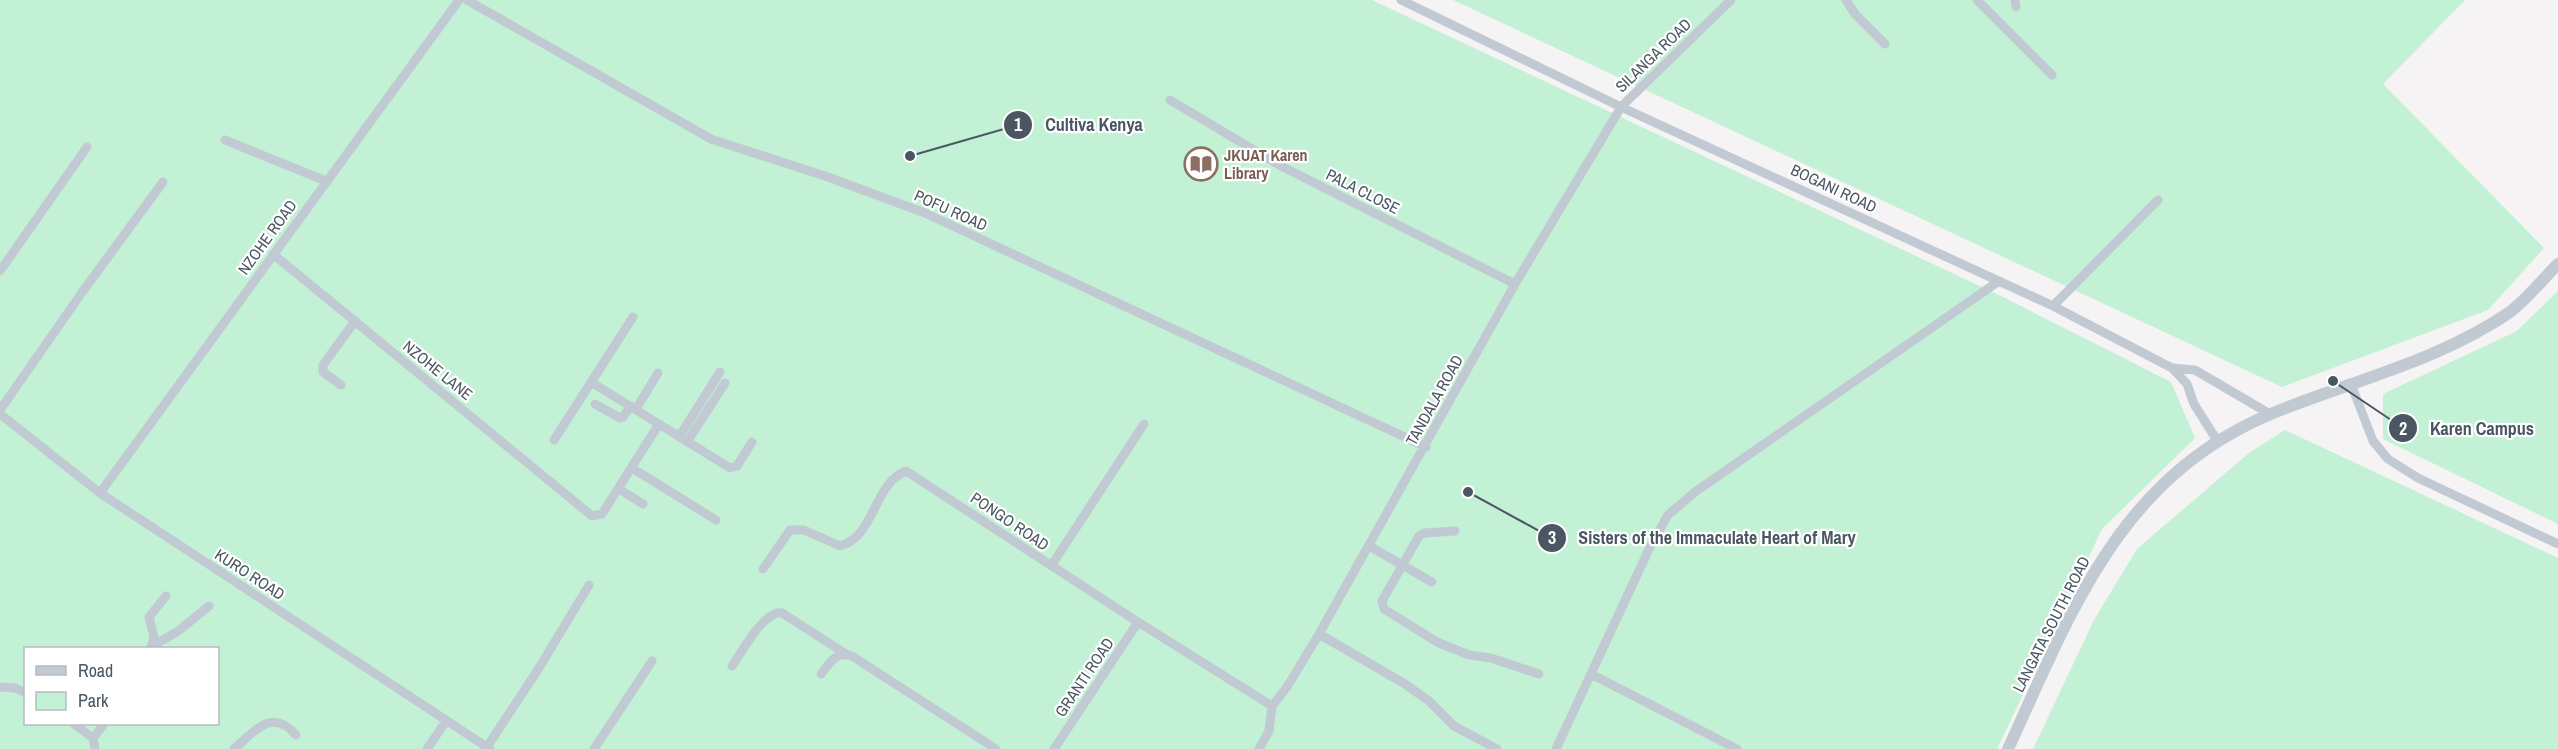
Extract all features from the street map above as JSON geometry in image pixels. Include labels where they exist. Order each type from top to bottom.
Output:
[{"type":"street","name":"NZOHE ROAD","points":[[100,493],[459,0]]},
{"type":"street","name":"POFU ROAD","points":[[467,0],[711,139],[828,177],[925,213],[1426,447]]},
{"type":"street","name":"BOGANI ROAD","points":[[1401,0],[1621,107],[2053,306],[2172,368],[2187,384],[2194,404],[2218,442]]},
{"type":"street","name":"SILANGA ROAD","points":[[1621,107],[1731,0]]},
{"type":"street","points":[[1846,0],[1855,15],[1885,44]]},
{"type":"street","points":[[1977,0],[2052,75]]},
{"type":"street","name":"PALA CLOSE","points":[[1170,100],[1279,165],[1515,284]]},
{"type":"street","name":"TANDALA ROAD","points":[[1272,706],[1287,687],[1319,634],[1426,447],[1515,284],[1621,107]]},
{"type":"street","points":[[225,140],[326,181]]},
{"type":"street","points":[[0,271],[87,147]]},
{"type":"street","points":[[0,412],[83,291],[163,182]]},
{"type":"street","points":[[2053,306],[2158,201]]},
{"type":"street","name":"NZOHE LANE","points":[[273,254],[592,516],[602,514],[619,489]]},
{"type":"street","name":"LANGATA SOUTH ROAD","points":[[2008,749],[2076,603],[2120,531],[2164,482],[2218,442],[2271,414],[2451,345],[2491,324],[2512,310],[2558,264]]},
{"type":"street","points":[[1556,749],[1659,529],[1675,508],[1738,461],[1999,281]]},
{"type":"street","points":[[554,440],[633,317]]},
{"type":"street","points":[[341,385],[323,372],[323,365],[327,356],[355,321]]},
{"type":"street","points":[[2172,368],[2195,370],[2271,414]]},
{"type":"street","points":[[683,439],[720,372]]},
{"type":"street","points":[[595,404],[620,418],[633,408],[658,373]]},
{"type":"street","points":[[591,382],[734,468],[752,442]]},
{"type":"street","points":[[683,439],[725,383]]},
{"type":"street","points":[[2351,384],[2373,441],[2388,459],[2418,478],[2558,544]]},
{"type":"street","name":"KURO ROAD","points":[[0,412],[100,493],[489,748]]},
{"type":"street","points":[[644,504],[619,489],[659,424]]},
{"type":"street","points":[[1051,566],[1144,424]]},
{"type":"street","points":[[632,468],[716,520]]},
{"type":"street","name":"PONGO ROAD","points":[[763,569],[790,530],[804,530],[840,546],[854,540],[891,480],[906,471],[1272,706]]},
{"type":"street","points":[[1455,531],[1424,533],[1419,536],[1382,601],[1384,609],[1437,642],[1469,655],[1491,658],[1539,674]]},
{"type":"street","points":[[1369,546],[1432,582]]},
{"type":"street","points":[[489,748],[589,585]]},
{"type":"street","points":[[151,647],[154,637],[149,617],[166,596]]},
{"type":"street","points":[[151,647],[196,618],[209,606]]},
{"type":"street","points":[[732,666],[766,618],[775,613],[782,613],[996,749]]},
{"type":"street","name":"GRANTI ROAD","points":[[1054,749],[1138,622]]},
{"type":"street","points":[[1319,634],[1405,684],[1429,701],[1454,726],[1497,749]]},
{"type":"street","points":[[821,674],[835,657],[846,654]]},
{"type":"street","points":[[594,749],[652,662]]},
{"type":"street","points":[[1591,674],[1737,749]]},
{"type":"street","points":[[0,687],[15,688],[24,692]]},
{"type":"street","points":[[1259,749],[1269,731],[1272,706]]},
{"type":"street","points":[[427,749],[446,721]]},
{"type":"street","points":[[234,749],[262,725],[272,722],[281,722],[296,735]]},
{"type":"street","points":[[77,725],[93,738],[95,749]]},
{"type":"street","points":[[93,738],[103,725]]},
{"type":"green space","points":[[0,0],[1372,0],[2001,296],[2171,382],[2195,438],[2102,529],[1997,749],[0,749]]},
{"type":"green space","points":[[1453,0],[2465,0],[2383,84],[2544,248],[2488,310],[2282,387]]},
{"type":"green space","points":[[2558,291],[2558,524],[2383,439],[2383,394],[2517,331]]},
{"type":"green space","points":[[2285,430],[2558,558],[2558,749],[2033,749],[2094,620],[2137,549],[2249,453]]},
{"type":"place","name":"Cultiva Kenya","points":[[910,156]]},
{"type":"place","name":"JKUAT Karen Library","points":[[1201,164]]},
{"type":"place","name":"Karen Campus","points":[[2333,381]]},
{"type":"place","name":"Sisters of the Immaculate Heart of Mary","points":[[1468,492]]}]
